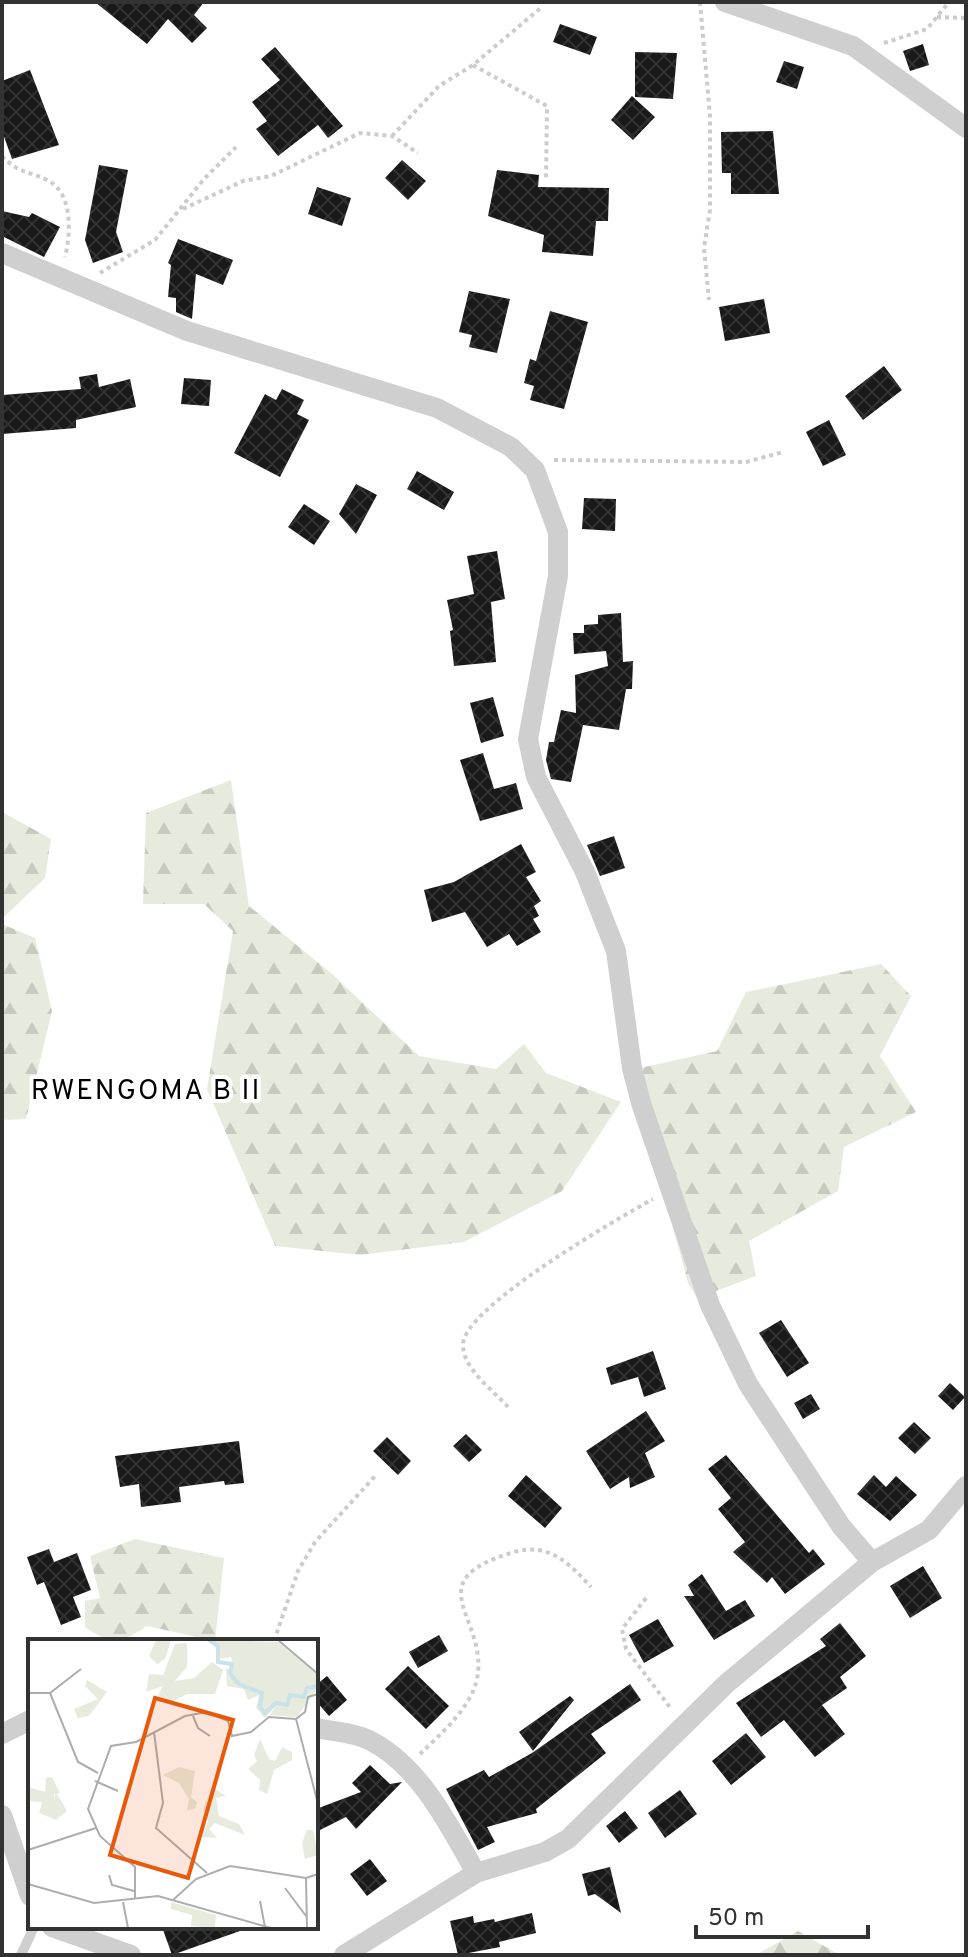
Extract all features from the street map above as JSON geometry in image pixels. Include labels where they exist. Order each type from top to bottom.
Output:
[{"type":"street","points":[[725,2],[853,46],[966,128]]},
{"type":"street","points":[[2,253],[187,331],[437,408],[483,430],[535,470],[558,532],[558,576],[528,739],[536,777],[585,872],[616,951],[632,1068],[669,1190],[710,1305],[748,1384],[841,1526],[872,1562]]},
{"type":"street","points":[[344,1955],[476,1873],[545,1852],[568,1839],[726,1684],[872,1562],[929,1530],[966,1486]]},
{"type":"street","points":[[2,1734],[28,1721]]},
{"type":"street","points":[[318,1728],[369,1740],[406,1768],[435,1804],[476,1873]]},
{"type":"street","points":[[2,1815],[28,1890]]},
{"type":"street","points":[[58,1929],[131,1955]]},
{"type":"lane","points":[[21,1955],[33,1929]]},
{"type":"path","points":[[700,2],[710,116],[710,210],[704,248],[709,300]]},
{"type":"path","points":[[853,46],[890,43],[927,29],[949,2]]},
{"type":"path","points":[[392,136],[439,86],[473,65],[543,6]]},
{"type":"path","points":[[937,17],[966,18]]},
{"type":"path","points":[[473,65],[547,106],[546,179]]},
{"type":"path","points":[[183,209],[243,181],[271,176],[360,133],[392,136],[418,153]]},
{"type":"path","points":[[81,284],[155,240],[183,209],[204,179],[236,147]]},
{"type":"path","points":[[2,156],[17,171],[50,181],[67,204],[69,242],[60,276]]},
{"type":"path","points":[[524,460],[746,462],[783,452]]},
{"type":"path","points":[[508,1407],[466,1361],[463,1347],[466,1329],[524,1279],[619,1217],[669,1190]]},
{"type":"path","points":[[275,1639],[298,1571],[315,1542],[377,1474]]},
{"type":"path","points":[[406,1768],[471,1697],[477,1678],[475,1646],[461,1583],[468,1572],[500,1556],[539,1549],[565,1559],[591,1587]]},
{"type":"path","points":[[646,1598],[622,1629],[623,1640],[626,1649],[683,1725]]},
{"type":"green space","points":[[231,780],[249,906],[332,974],[419,1056],[496,1069],[524,1044],[546,1073],[621,1102],[562,1191],[464,1242],[360,1255],[275,1246],[207,1089],[233,931],[204,904],[143,904],[146,813]]},
{"type":"green space","points":[[2,812],[51,839],[45,878],[2,919]]},
{"type":"green space","points":[[2,924],[35,938],[52,1011],[26,1119],[2,1120]]},
{"type":"green space","points":[[881,964],[911,996],[880,1056],[916,1112],[844,1147],[838,1191],[749,1241],[756,1276],[697,1298],[688,1283],[631,1070],[717,1051],[746,992]]},
{"type":"green space","points":[[135,1539],[224,1558],[215,1639],[147,1626],[123,1639],[109,1639],[85,1627],[85,1601],[100,1598],[90,1556]]},
{"type":"green space","points":[[798,1931],[840,1955],[756,1955]]},
{"type":"building","points":[[95,2],[204,2],[194,15],[207,28],[192,43],[168,19],[147,44]]},
{"type":"building","points":[[560,24],[597,37],[590,55],[553,42]]},
{"type":"building","points":[[923,44],[929,65],[910,71],[903,51]]},
{"type":"building","points":[[275,47],[343,126],[328,138],[318,125],[278,156],[256,129],[267,121],[252,102],[280,80],[261,59]]},
{"type":"building","points":[[635,52],[677,53],[673,99],[635,97]]},
{"type":"building","points":[[784,61],[804,67],[797,89],[776,82]]},
{"type":"building","points":[[30,70],[59,145],[12,159],[2,131],[2,81]]},
{"type":"building","points":[[632,96],[655,117],[633,140],[611,120]]},
{"type":"building","points":[[773,131],[779,194],[731,194],[731,173],[722,173],[721,132]]},
{"type":"building","points":[[402,160],[426,181],[408,200],[385,178]]},
{"type":"building","points":[[99,165],[128,170],[116,232],[123,252],[93,263],[85,240]]},
{"type":"building","points":[[497,170],[539,175],[538,187],[609,188],[608,221],[596,221],[593,256],[542,252],[544,235],[488,216]]},
{"type":"building","points":[[317,187],[351,198],[342,226],[308,214]]},
{"type":"building","points":[[2,211],[29,217],[32,213],[60,227],[44,257],[2,236]]},
{"type":"building","points":[[178,239],[233,260],[223,285],[196,274],[192,319],[176,312],[176,298],[168,297],[171,265],[168,263]]},
{"type":"building","points":[[469,291],[510,299],[497,353],[469,347],[472,335],[459,332]]},
{"type":"building","points":[[764,299],[770,333],[725,341],[719,307]]},
{"type":"building","points":[[550,311],[588,322],[564,409],[530,400],[534,386],[524,383],[530,359],[536,361]]},
{"type":"building","points":[[884,366],[902,390],[863,420],[845,396]]},
{"type":"building","points":[[97,374],[99,387],[130,379],[136,407],[76,420],[76,428],[2,434],[2,395],[81,389],[79,377]]},
{"type":"building","points":[[184,378],[211,380],[209,406],[181,404]]},
{"type":"building","points":[[282,389],[304,400],[297,414],[309,420],[280,477],[234,453],[265,394],[276,400]]},
{"type":"building","points":[[829,420],[846,455],[823,466],[806,432]]},
{"type":"building","points":[[417,471],[454,492],[444,510],[407,489]]},
{"type":"building","points":[[356,484],[377,495],[356,534],[339,514]]},
{"type":"building","points":[[584,498],[616,499],[615,531],[582,529]]},
{"type":"building","points":[[304,504],[330,521],[314,545],[288,527]]},
{"type":"building","points":[[497,551],[505,599],[491,602],[496,662],[454,666],[450,631],[453,630],[447,600],[474,594],[467,556]]},
{"type":"building","points":[[621,613],[623,662],[633,661],[632,689],[626,689],[619,730],[583,725],[571,782],[551,779],[546,760],[549,742],[554,742],[561,710],[576,713],[575,675],[608,666],[606,651],[574,654],[573,633],[584,633],[584,625],[598,624],[598,615]]},
{"type":"building","points":[[493,697],[504,736],[481,743],[470,703]]},
{"type":"building","points":[[483,753],[494,789],[516,783],[523,809],[480,821],[460,760]]},
{"type":"building","points":[[614,836],[625,868],[600,876],[587,845]]},
{"type":"building","points":[[521,844],[536,872],[526,877],[541,901],[534,906],[539,916],[533,919],[541,932],[517,946],[509,934],[487,947],[465,912],[432,922],[424,890],[454,882]]},
{"type":"building","points":[[781,1320],[809,1363],[787,1377],[759,1333]]},
{"type":"building","points":[[653,1351],[666,1389],[644,1397],[638,1377],[611,1385],[606,1368]]},
{"type":"building","points":[[950,1383],[965,1397],[953,1410],[938,1396]]},
{"type":"building","points":[[811,1394],[820,1409],[803,1419],[794,1403]]},
{"type":"building","points":[[646,1411],[665,1441],[645,1453],[655,1477],[630,1488],[629,1477],[610,1489],[586,1451]]},
{"type":"building","points":[[914,1422],[931,1438],[915,1454],[898,1438]]},
{"type":"building","points":[[466,1434],[482,1450],[469,1462],[453,1446]]},
{"type":"building","points":[[387,1437],[411,1461],[398,1475],[373,1451]]},
{"type":"building","points":[[239,1441],[244,1483],[225,1485],[224,1481],[179,1487],[181,1502],[141,1507],[139,1484],[120,1487],[115,1456]]},
{"type":"building","points":[[726,1455],[809,1553],[813,1549],[825,1564],[785,1594],[772,1577],[767,1583],[733,1552],[745,1542],[718,1509],[731,1498],[708,1469]]},
{"type":"building","points":[[526,1475],[562,1508],[545,1528],[508,1496]]},
{"type":"building","points":[[874,1475],[886,1487],[896,1476],[917,1495],[890,1521],[857,1494]]},
{"type":"building","points":[[49,1549],[54,1562],[77,1553],[91,1590],[73,1597],[81,1617],[61,1625],[44,1582],[37,1585],[27,1557]]},
{"type":"building","points":[[923,1566],[942,1598],[910,1618],[890,1586]]},
{"type":"building","points":[[702,1574],[726,1611],[745,1600],[755,1616],[714,1640],[684,1596],[694,1596],[688,1585]]},
{"type":"building","points":[[658,1619],[674,1646],[644,1663],[629,1635]]},
{"type":"building","points":[[840,1623],[866,1656],[840,1677],[847,1688],[822,1705],[845,1734],[815,1757],[784,1720],[761,1737],[736,1703],[826,1646],[820,1639]]},
{"type":"building","points":[[439,1635],[448,1651],[418,1668],[409,1652]]},
{"type":"building","points":[[408,1666],[449,1706],[426,1729],[385,1689]]},
{"type":"building","points":[[327,1676],[347,1700],[329,1716],[318,1703],[318,1683]]},
{"type":"building","points":[[630,1684],[641,1700],[591,1734],[606,1753],[536,1809],[537,1813],[487,1827],[495,1842],[478,1850],[446,1789],[484,1770],[489,1777],[532,1753]]},
{"type":"building","points":[[570,1696],[574,1700],[533,1751],[519,1732]]},
{"type":"building","points":[[746,1733],[766,1757],[731,1785],[712,1761]]},
{"type":"building","points":[[370,1765],[390,1784],[402,1782],[356,1829],[346,1817],[318,1831],[318,1808],[361,1792],[352,1783]]},
{"type":"building","points":[[680,1790],[697,1814],[665,1838],[648,1813]]},
{"type":"building","points":[[625,1811],[638,1828],[619,1843],[606,1826]]},
{"type":"building","points":[[370,1859],[387,1881],[367,1896],[350,1874]]},
{"type":"building","points":[[610,1867],[621,1913],[595,1894],[588,1896],[582,1874]]},
{"type":"building","points":[[532,1913],[536,1933],[499,1942],[500,1947],[458,1955],[450,1921],[473,1916],[474,1923],[494,1919],[495,1922]]},
{"type":"building","points":[[163,1929],[240,1929],[240,1931],[172,1955]]},
{"type":"district","name":"RWENGOMA B II","points":[[146,1089]]}]
